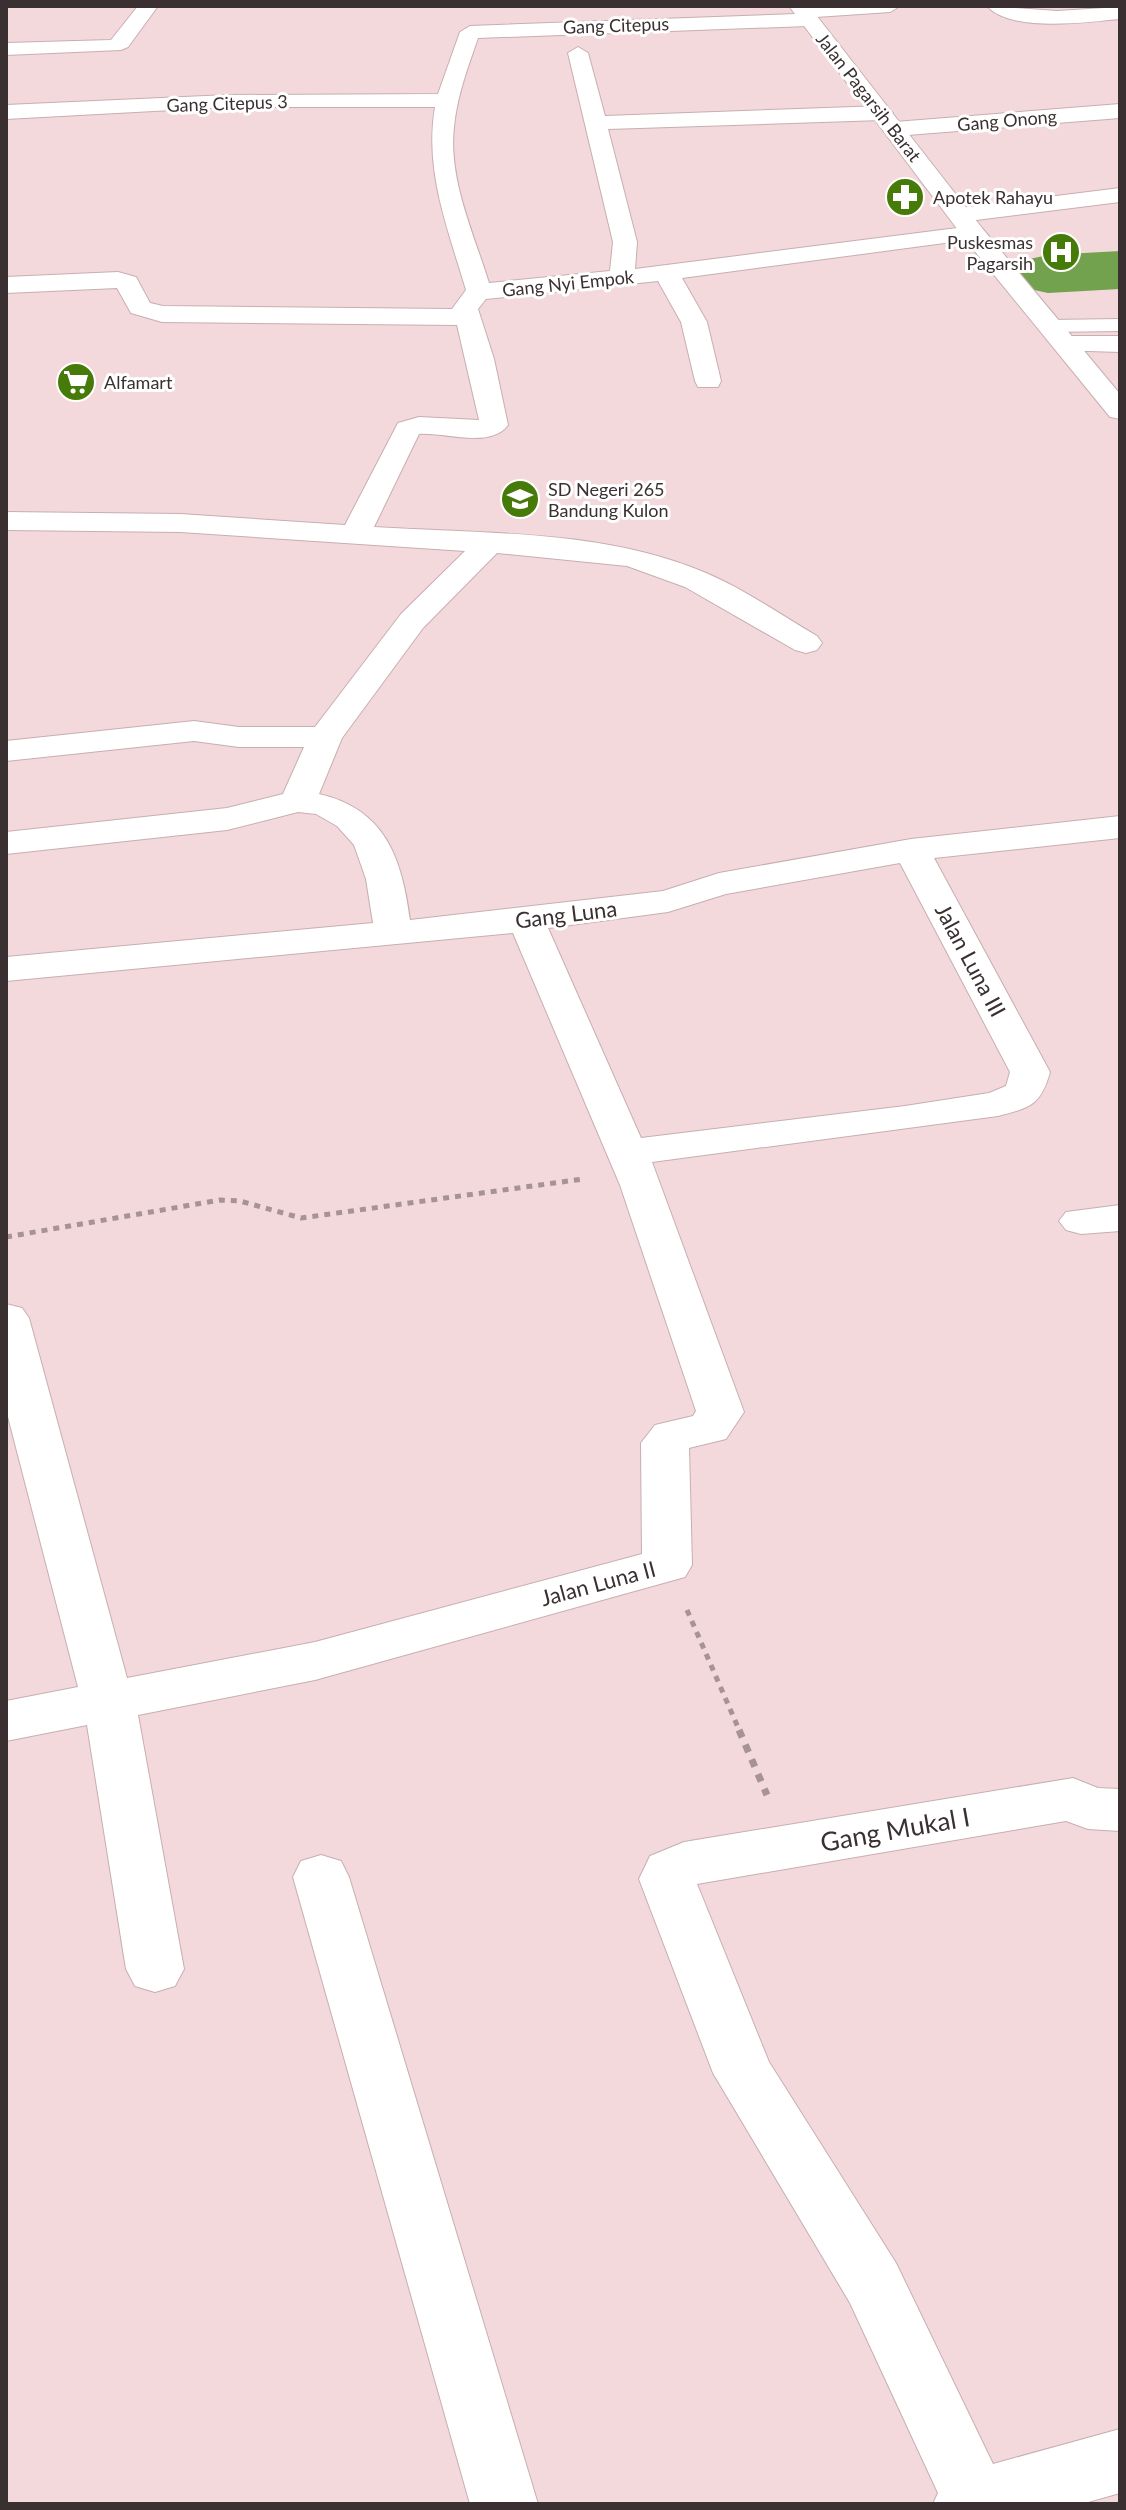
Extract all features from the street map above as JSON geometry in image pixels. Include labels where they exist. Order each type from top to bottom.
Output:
[{"type":"street","points":[[6,49],[114,46],[121,43],[148,6]]},
{"type":"street","name":"Gang Citepus","points":[[494,17],[803,13],[890,6]]},
{"type":"street","points":[[997,6],[1018,15],[1039,18],[1120,13]]},
{"type":"street","name":"Jalan Pagarsih Barat","points":[[803,13],[966,224],[1120,411]]},
{"type":"street","points":[[479,292],[443,170],[442,131],[447,100],[460,72],[470,32],[494,17]]},
{"type":"street","points":[[578,53],[625,242],[622,278]]},
{"type":"street","name":"Gang Citepus 3","points":[[6,112],[228,101],[447,100]]},
{"type":"street","name":"Gang Onong","points":[[597,123],[889,121],[1120,111]]},
{"type":"street","name":"Gang Nyi Empok","points":[[467,317],[467,302],[479,292],[666,273],[966,224],[1120,195]]},
{"type":"street","points":[[666,273],[694,322],[708,381]]},
{"type":"street","points":[[6,285],[118,280],[127,282],[140,308],[162,314],[467,317],[481,359],[494,425],[486,429],[419,425],[408,429],[355,535]]},
{"type":"street","points":[[1057,335],[1120,344]]},
{"type":"street","points":[[6,521],[180,523],[550,547],[632,558],[659,566],[741,603],[806,643]]},
{"type":"street","points":[[298,801],[325,737],[412,621],[488,545]]},
{"type":"street","points":[[6,751],[194,731],[239,737],[325,737]]},
{"type":"street","points":[[6,843],[227,819],[298,801],[336,809],[373,846],[387,881],[393,932]]},
{"type":"street","name":"Gang Luna","points":[[6,969],[526,920],[668,901],[719,884],[911,850],[1120,827]]},
{"type":"street","name":"Jalan Luna III","points":[[631,1162],[998,1104],[1024,1093],[1030,1072],[911,850]]},
{"type":"street","name":"Jalan Luna II","points":[[6,1721],[315,1661],[667,1565],[665,1443],[672,1436],[709,1428],[720,1412],[631,1162],[526,920]]},
{"type":"street","points":[[6,1318],[91,1648],[109,1701],[155,1969]]},
{"type":"street","name":"Gang Mukal I","points":[[972,2503],[873,2283],[743,2073],[667,1885],[670,1872],[684,1864],[1073,1799],[1088,1808],[1120,1810]]},
{"type":"street","points":[[321,1877],[504,2504]]},
{"type":"street","points":[[972,2503],[1120,2461]]},
{"type":"lane","points":[[1057,335],[1120,325]]},
{"type":"path","points":[[6,1237],[220,1200],[240,1201],[301,1218],[631,1162]]},
{"type":"path","points":[[667,1565],[789,1848]]},
{"type":"waterway","points":[[1048,274],[1120,270]]},
{"type":"place","name":"Apotek Rahayu","points":[[905,197]]},
{"type":"place","name":"Puskesmas Pagarsih","points":[[1061,252]]},
{"type":"place","name":"Alfamart","points":[[76,382]]},
{"type":"place","name":"SD Negeri 265 Bandung Kulon","points":[[520,499]]}]
